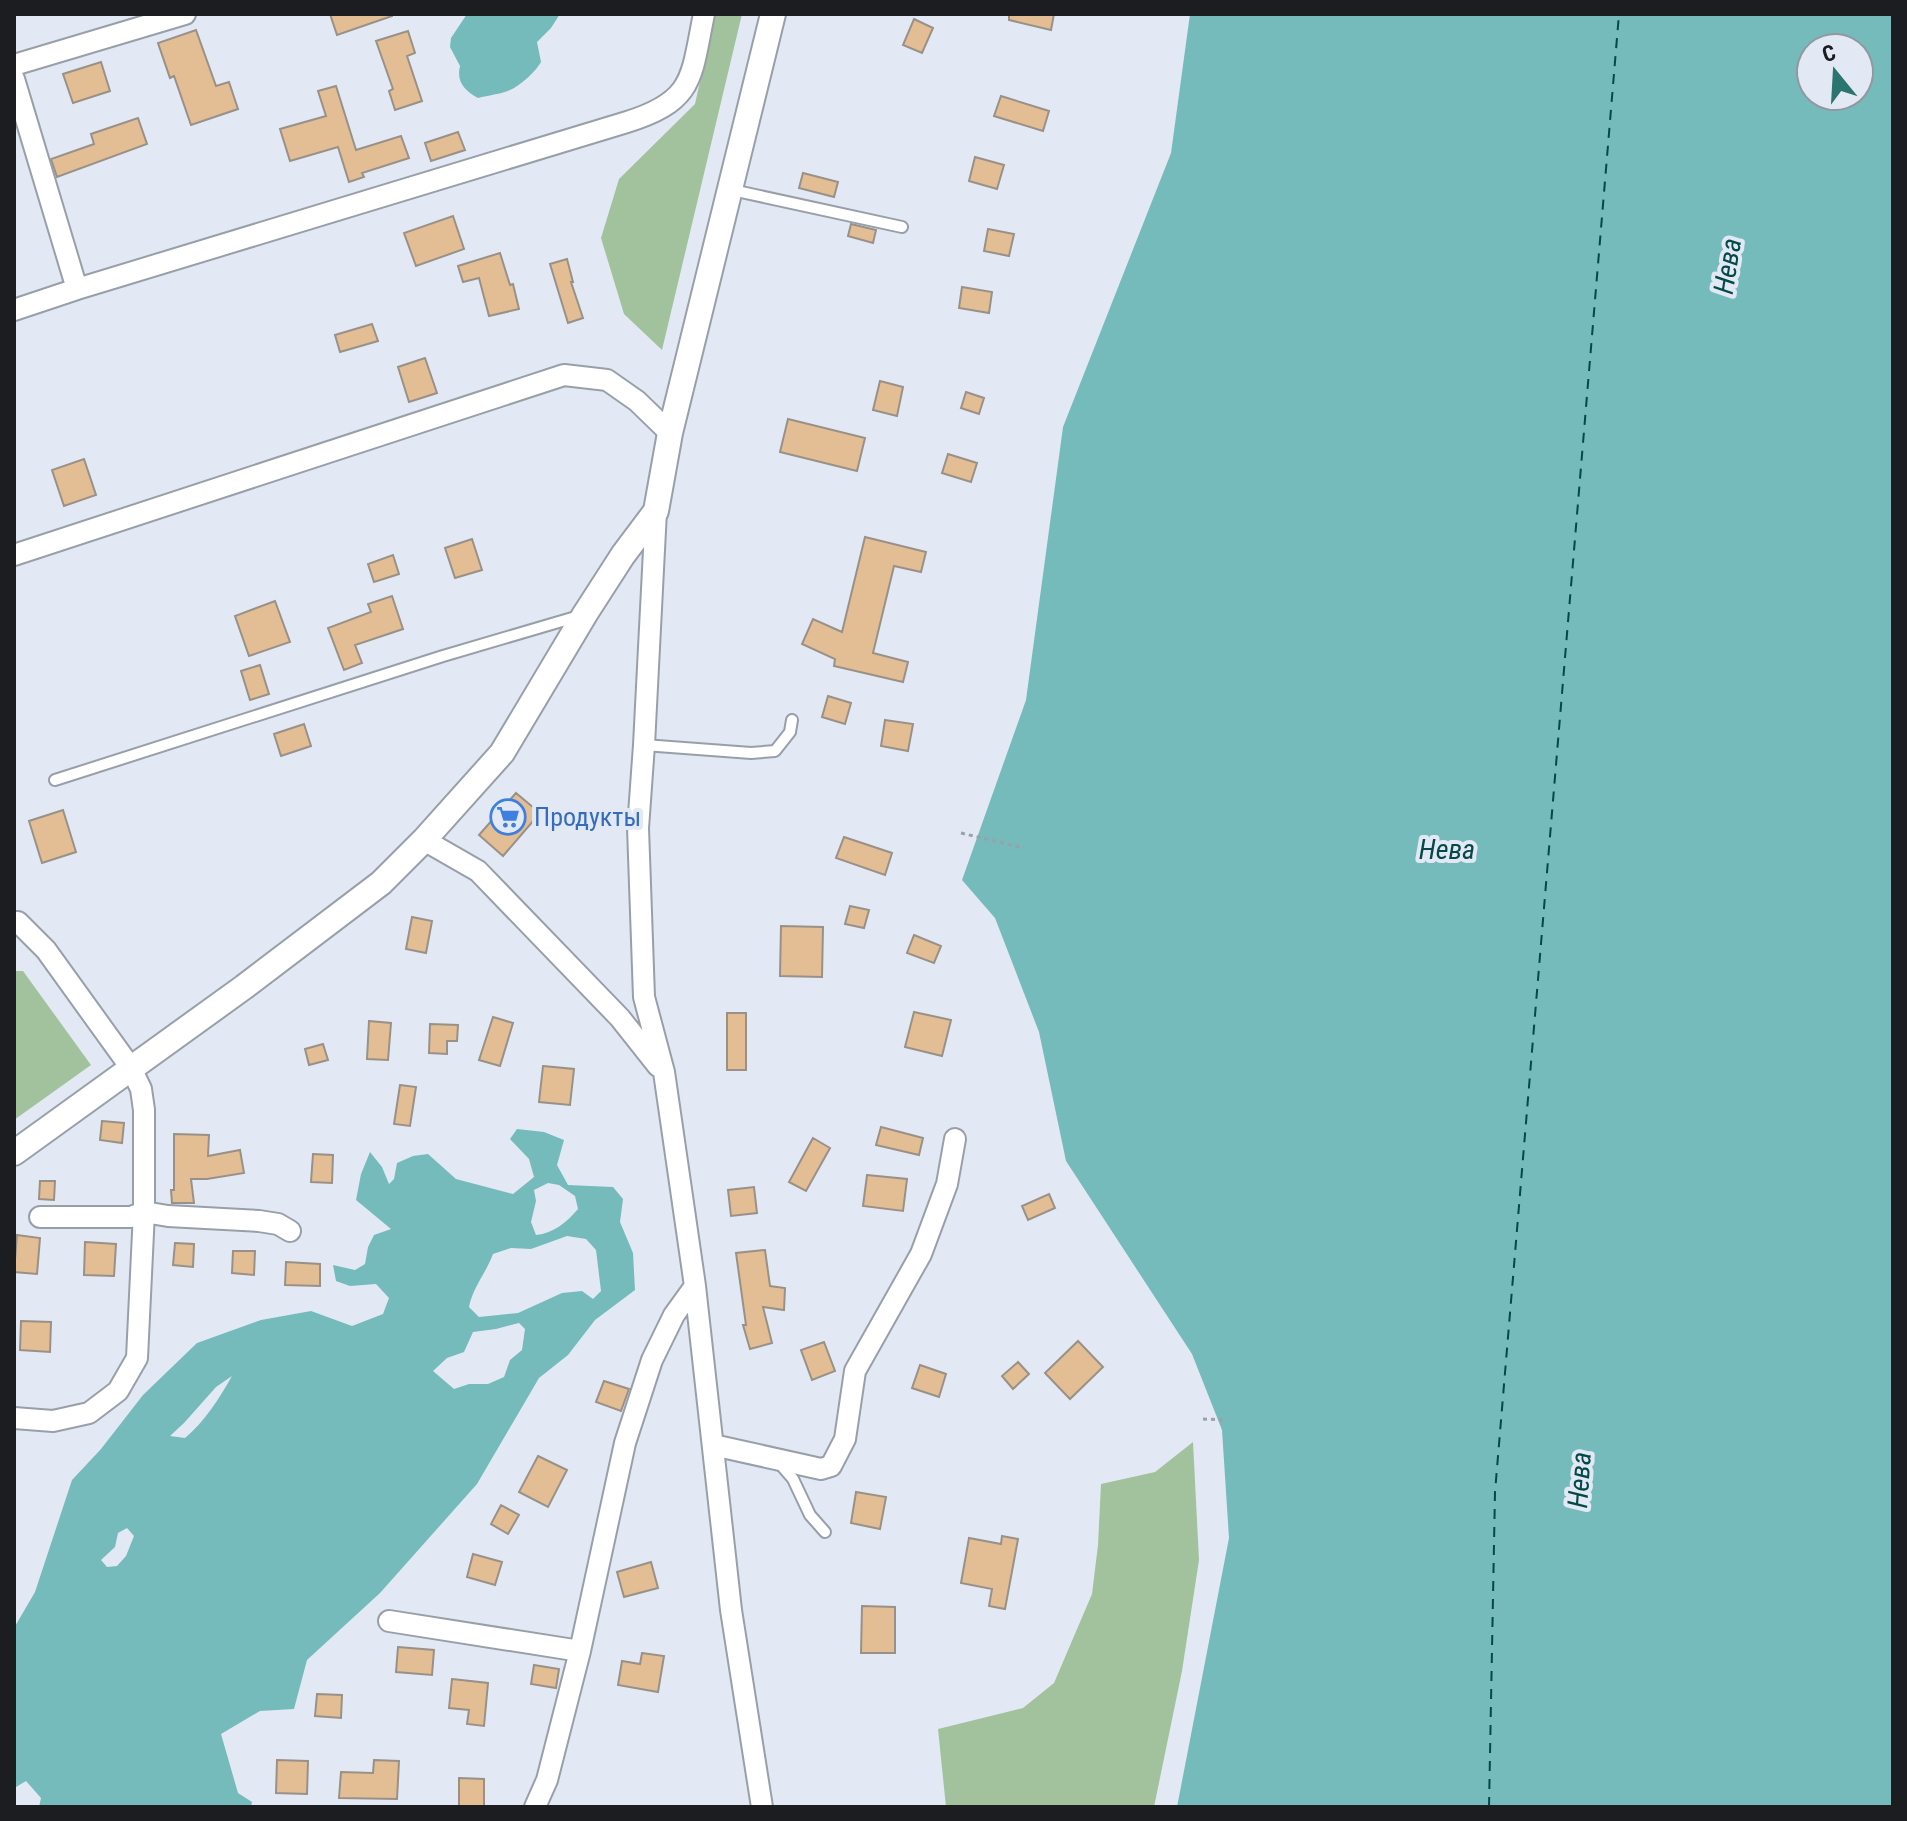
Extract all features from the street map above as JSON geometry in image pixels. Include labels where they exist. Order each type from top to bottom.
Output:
[{"type":"street","points":[[14,65],[185,14]]},
{"type":"street","points":[[14,310],[664,108],[682,92],[690,76],[704,14]]},
{"type":"street","points":[[762,1807],[731,1610],[695,1286],[664,1072],[644,997],[638,828],[656,511],[670,433],[773,14]]},
{"type":"street","points":[[14,79],[77,289]]},
{"type":"street","points":[[14,555],[564,375],[607,380],[637,401],[670,433]]},
{"type":"street","points":[[14,1153],[244,987],[381,883],[424,840],[502,753],[585,614],[656,511]]},
{"type":"street","points":[[424,840],[478,871],[620,1018],[664,1072]]},
{"type":"street","points":[[14,922],[18,922],[46,950],[131,1068],[141,1089],[144,1110],[144,1212],[137,1358],[118,1391],[89,1413],[53,1421],[14,1418]]},
{"type":"street","points":[[713,1445],[821,1469],[831,1466],[845,1439],[855,1371],[921,1254],[947,1184],[955,1139]]},
{"type":"street","points":[[40,1217],[131,1217],[144,1212],[259,1221],[278,1224],[290,1231]]},
{"type":"street","points":[[535,1807],[547,1780],[580,1651],[625,1443],[652,1360],[674,1315],[695,1286]]},
{"type":"street","points":[[389,1621],[580,1651]]},
{"type":"lane","points":[[730,190],[902,227]]},
{"type":"lane","points":[[55,780],[585,614]]},
{"type":"lane","points":[[644,745],[751,753],[775,751],[790,732],[792,720]]},
{"type":"lane","points":[[777,1459],[793,1479],[810,1515],[825,1532]]},
{"type":"path","points":[[961,833],[1024,848]]},
{"type":"path","points":[[1203,1419],[1226,1420]]},
{"type":"shaded area","points":[[715,14],[742,14],[662,350],[624,314],[601,238],[619,179],[695,104]]},
{"type":"shaded area","points":[[14,971],[23,971],[91,1065],[14,1120]]},
{"type":"shaded area","points":[[1193,1442],[1199,1560],[1182,1671],[1154,1807],[946,1807],[938,1729],[1023,1708],[1054,1683],[1092,1594],[1101,1484],[1155,1472]]},
{"type":"water","points":[[467,14],[560,14],[537,42],[541,62],[532,73],[512,89],[478,98],[463,85],[459,77],[460,66],[450,47],[451,38]]},
{"type":"water","name":"Нева","points":[[1190,14],[1893,14],[1893,1807],[1177,1807],[1229,1538],[1222,1430],[1192,1354],[1066,1161],[1039,1032],[995,918],[962,880],[1026,700],[1063,427],[1171,153]]},
{"type":"water","points":[[517,1129],[544,1132],[564,1140],[557,1165],[568,1185],[613,1187],[623,1199],[620,1222],[633,1253],[635,1290],[595,1320],[568,1355],[539,1378],[477,1484],[380,1593],[307,1660],[294,1709],[260,1711],[221,1734],[238,1793],[252,1802],[251,1807],[39,1807],[41,1798],[26,1781],[14,1791],[14,1628],[35,1592],[72,1480],[143,1395],[197,1343],[261,1320],[311,1311],[352,1326],[383,1314],[389,1298],[376,1284],[350,1286],[336,1281],[333,1265],[355,1270],[365,1264],[374,1235],[391,1229],[356,1200],[361,1174],[370,1152],[382,1167],[389,1184],[394,1179],[397,1163],[428,1154],[456,1179],[513,1194],[534,1177],[529,1159],[510,1139]],"holes":[[[548,1183],[559,1185],[575,1196],[578,1209],[559,1226],[536,1235],[531,1222],[536,1201],[534,1190]],[[567,1236],[586,1239],[596,1250],[601,1291],[593,1299],[582,1291],[562,1293],[518,1313],[479,1317],[469,1307],[493,1254],[511,1248],[531,1249]],[[519,1323],[525,1329],[522,1350],[510,1360],[504,1377],[488,1384],[469,1384],[454,1389],[433,1371],[447,1358],[464,1352],[473,1332]],[[232,1376],[211,1409],[185,1438],[170,1436],[216,1387]],[[127,1528],[134,1536],[126,1556],[117,1566],[107,1567],[101,1560],[115,1547],[118,1533]]]},
{"type":"building","points":[[330,14],[392,14],[392,16],[337,35]]},
{"type":"building","points":[[1009,14],[1054,14],[1051,30],[1009,20]]},
{"type":"building","points":[[914,19],[933,28],[922,53],[903,45]]},
{"type":"building","points":[[196,30],[216,86],[229,82],[238,109],[191,125],[174,76],[170,78],[158,43]]},
{"type":"building","points":[[408,31],[415,53],[407,56],[422,101],[395,110],[389,91],[393,89],[376,41]]},
{"type":"building","points":[[101,62],[110,91],[73,103],[63,74]]},
{"type":"building","points":[[336,86],[356,150],[401,136],[409,158],[362,173],[364,177],[349,182],[338,147],[290,161],[280,129],[326,116],[318,91]]},
{"type":"building","points":[[1001,96],[1049,111],[1043,131],[994,116]]},
{"type":"building","points":[[138,118],[147,144],[57,177],[51,159],[94,144],[91,134]]},
{"type":"building","points":[[458,132],[465,150],[431,161],[425,143]]},
{"type":"building","points":[[975,157],[1004,165],[997,189],[969,181]]},
{"type":"building","points":[[803,173],[838,182],[834,197],[799,188]]},
{"type":"building","points":[[453,216],[464,249],[416,266],[404,233]]},
{"type":"building","points":[[851,224],[876,230],[873,243],[848,236]]},
{"type":"building","points":[[988,229],[1014,234],[1009,256],[984,251]]},
{"type":"building","points":[[500,253],[519,309],[489,316],[479,278],[463,282],[458,266]]},
{"type":"building","points":[[567,259],[583,318],[568,323],[550,264]]},
{"type":"building","points":[[962,287],[992,292],[989,313],[959,308]]},
{"type":"building","points":[[372,324],[378,341],[340,352],[335,335]]},
{"type":"building","points":[[425,358],[437,393],[409,402],[398,367]]},
{"type":"building","points":[[880,381],[903,387],[897,416],[873,410]]},
{"type":"building","points":[[966,392],[984,398],[979,414],[961,408]]},
{"type":"building","points":[[788,419],[865,438],[857,471],[780,452]]},
{"type":"building","points":[[948,454],[977,463],[971,482],[942,473]]},
{"type":"building","points":[[84,459],[96,495],[64,506],[52,470]]},
{"type":"building","points":[[865,537],[926,552],[921,572],[894,566],[873,653],[908,662],[903,682],[834,666],[835,659],[802,644],[813,619],[842,632]]},
{"type":"building","points":[[472,539],[482,570],[455,578],[445,548]]},
{"type":"building","points":[[393,555],[399,574],[374,582],[368,564]]},
{"type":"building","points":[[392,596],[403,629],[355,645],[362,663],[344,670],[328,628],[371,612],[368,604]]},
{"type":"building","points":[[275,601],[290,642],[249,656],[235,616]]},
{"type":"building","points":[[260,665],[269,694],[250,700],[241,671]]},
{"type":"building","points":[[828,696],[851,703],[845,724],[822,717]]},
{"type":"building","points":[[885,720],[913,724],[908,751],[881,746]]},
{"type":"building","points":[[304,724],[311,746],[281,756],[274,734]]},
{"type":"building","points":[[516,793],[540,813],[503,856],[479,835]]},
{"type":"building","points":[[63,810],[76,852],[42,863],[29,821]]},
{"type":"building","points":[[844,837],[892,853],[885,875],[836,858]]},
{"type":"building","points":[[850,906],[869,910],[864,928],[845,924]]},
{"type":"building","points":[[412,917],[432,921],[426,953],[406,949]]},
{"type":"building","points":[[781,926],[823,927],[822,977],[780,976]]},
{"type":"building","points":[[914,935],[941,946],[934,963],[907,953]]},
{"type":"building","points":[[914,1012],[951,1020],[942,1056],[905,1047]]},
{"type":"building","points":[[727,1013],[746,1013],[746,1070],[727,1070]]},
{"type":"building","points":[[493,1017],[513,1023],[500,1066],[479,1060]]},
{"type":"building","points":[[369,1021],[391,1023],[388,1060],[367,1059]]},
{"type":"building","points":[[430,1024],[458,1025],[457,1041],[447,1041],[447,1054],[429,1053]]},
{"type":"building","points":[[323,1044],[328,1060],[309,1065],[305,1049]]},
{"type":"building","points":[[543,1066],[574,1069],[570,1105],[539,1102]]},
{"type":"building","points":[[400,1085],[416,1087],[410,1126],[394,1124]]},
{"type":"building","points":[[102,1121],[124,1123],[122,1143],[100,1140]]},
{"type":"building","points":[[881,1127],[923,1138],[919,1155],[876,1145]]},
{"type":"building","points":[[174,1134],[209,1135],[208,1156],[240,1150],[244,1173],[191,1179],[194,1203],[172,1203]]},
{"type":"building","points":[[813,1138],[830,1148],[806,1191],[789,1182]]},
{"type":"building","points":[[313,1154],[333,1155],[332,1183],[311,1182]]},
{"type":"building","points":[[867,1175],[907,1179],[903,1211],[863,1206]]},
{"type":"building","points":[[40,1181],[55,1181],[54,1200],[39,1199]]},
{"type":"building","points":[[754,1187],[757,1213],[731,1216],[728,1190]]},
{"type":"building","points":[[1049,1194],[1055,1208],[1028,1220],[1022,1206]]},
{"type":"building","points":[[17,1235],[40,1238],[37,1274],[14,1272]]},
{"type":"building","points":[[85,1242],[116,1244],[114,1276],[84,1275]]},
{"type":"building","points":[[175,1243],[194,1244],[193,1267],[173,1265]]},
{"type":"building","points":[[765,1250],[770,1286],[785,1288],[784,1310],[763,1307],[772,1343],[750,1349],[743,1325],[746,1325],[736,1253]]},
{"type":"building","points":[[233,1251],[255,1251],[254,1275],[232,1273]]},
{"type":"building","points":[[286,1262],[320,1264],[320,1286],[285,1285]]},
{"type":"building","points":[[21,1321],[51,1322],[50,1352],[20,1350]]},
{"type":"building","points":[[1078,1341],[1103,1367],[1070,1399],[1045,1373]]},
{"type":"building","points":[[824,1342],[835,1371],[812,1380],[801,1350]]},
{"type":"building","points":[[1018,1362],[1029,1374],[1013,1389],[1002,1376]]},
{"type":"building","points":[[920,1365],[946,1374],[939,1397],[912,1388]]},
{"type":"building","points":[[604,1381],[629,1389],[621,1411],[596,1402]]},
{"type":"building","points":[[538,1456],[567,1470],[548,1507],[519,1492]]},
{"type":"building","points":[[856,1492],[886,1497],[880,1529],[851,1523]]},
{"type":"building","points":[[501,1505],[519,1515],[508,1534],[491,1524]]},
{"type":"building","points":[[1002,1536],[1018,1539],[1005,1609],[989,1606],[992,1589],[961,1583],[969,1538],[1001,1544]]},
{"type":"building","points":[[473,1554],[502,1562],[495,1585],[467,1577]]},
{"type":"building","points":[[651,1562],[658,1588],[624,1597],[617,1572]]},
{"type":"building","points":[[862,1606],[895,1607],[895,1653],[861,1653]]},
{"type":"building","points":[[398,1647],[434,1650],[432,1675],[396,1672]]},
{"type":"building","points":[[642,1653],[664,1656],[658,1692],[618,1685],[622,1661],[640,1664]]},
{"type":"building","points":[[534,1665],[559,1669],[556,1688],[531,1684]]},
{"type":"building","points":[[452,1679],[488,1683],[484,1726],[467,1724],[469,1710],[449,1708]]},
{"type":"building","points":[[317,1694],[342,1695],[341,1718],[315,1716]]},
{"type":"building","points":[[277,1760],[308,1761],[307,1794],[276,1793]]},
{"type":"building","points":[[374,1760],[399,1761],[397,1799],[339,1798],[341,1772],[373,1773]]},
{"type":"building","points":[[459,1778],[484,1779],[484,1807],[459,1807]]},
{"type":"ferry route","points":[[1489,1807],[1495,1492],[1619,14]]},
{"type":"place","name":"Продукты","points":[[508,817]]}]
